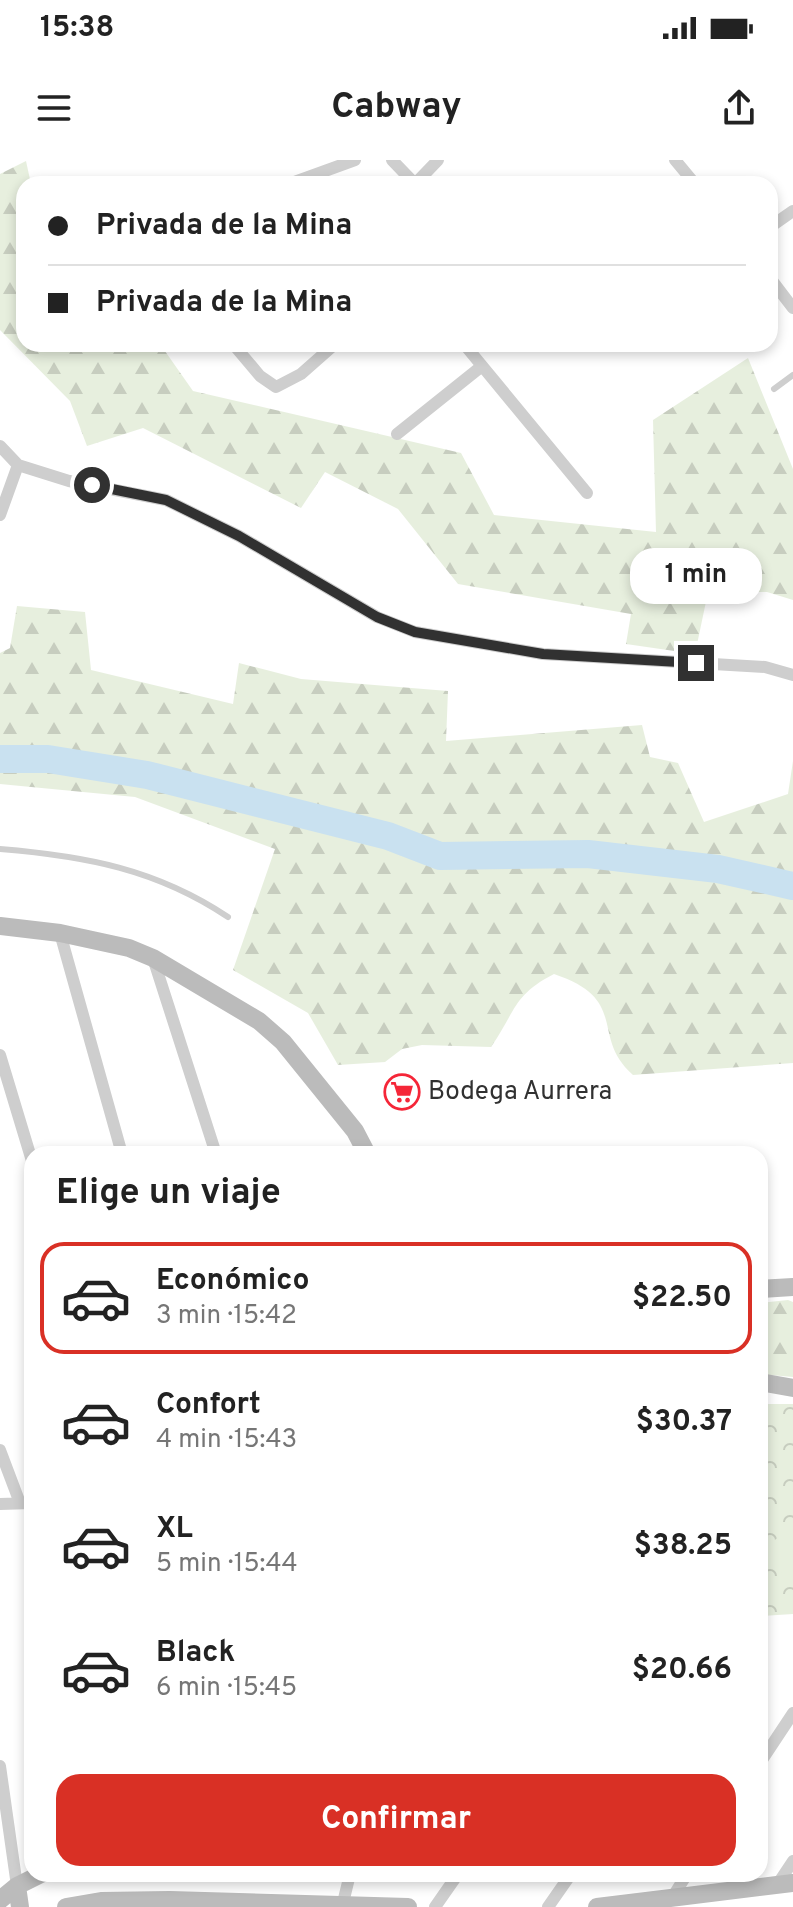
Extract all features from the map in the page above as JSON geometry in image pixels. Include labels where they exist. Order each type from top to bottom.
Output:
[{"type":"street","points":[[311,176],[355,160]]},
{"type":"street","points":[[392,160],[407,176]]},
{"type":"street","points":[[423,176],[438,160]]},
{"type":"street","points":[[675,160],[688,176]]},
{"type":"street","points":[[778,288],[793,308]]},
{"type":"street","points":[[240,352],[260,376],[276,387],[301,374],[326,352]]},
{"type":"street","points":[[471,352],[587,493]]},
{"type":"street","points":[[397,434],[482,366]]},
{"type":"street","points":[[0,446],[18,465],[69,481],[166,500],[239,536],[377,617],[415,632],[543,654],[765,667],[793,675]]},
{"type":"street","points":[[0,515],[18,465]]},
{"type":"street","points":[[0,926],[60,933],[129,948],[153,958],[259,1021],[283,1042],[355,1131],[363,1146]]},
{"type":"street","points":[[60,933],[120,1146]]},
{"type":"street","points":[[153,958],[213,1146]]},
{"type":"street","points":[[0,1055],[27,1146]]},
{"type":"street","points":[[768,1289],[793,1287]]},
{"type":"street","points":[[768,1383],[793,1388]]},
{"type":"street","points":[[0,1450],[24,1499]]},
{"type":"street","points":[[0,1504],[24,1503]]},
{"type":"street","points":[[768,1751],[793,1713]]},
{"type":"street","points":[[0,1766],[20,1907]]},
{"type":"street","points":[[597,1907],[785,1884],[793,1861]]},
{"type":"street","points":[[0,1900],[25,1882]]},
{"type":"street","points":[[342,1906],[348,1882]]},
{"type":"street","points":[[435,1907],[452,1882]]},
{"type":"street","points":[[548,1907],[565,1882]]},
{"type":"street","points":[[672,1898],[682,1882]]},
{"type":"street","points":[[66,1907],[101,1901],[170,1900],[408,1907]]},
{"type":"lane","points":[[774,389],[793,375]]},
{"type":"lane","points":[[0,849],[123,867],[190,892],[228,917]]},
{"type":"green space","points":[[26,161],[29,176],[16,176],[16,346],[0,330],[0,174]]},
{"type":"green space","points":[[22,352],[166,352],[193,391],[461,453],[494,515],[656,532],[653,420],[748,358],[793,469],[793,600],[767,592],[708,592],[695,654],[626,644],[631,614],[458,584],[398,509],[325,472],[301,508],[143,428],[87,446],[70,401]]},
{"type":"green space","points":[[17,606],[85,612],[91,670],[233,704],[239,663],[301,679],[448,691],[446,741],[642,725],[650,757],[678,763],[704,822],[788,794],[793,761],[793,1063],[633,1075],[620,1061],[601,1007],[593,995],[578,984],[554,974],[530,989],[516,1005],[491,1047],[422,1045],[402,1049],[385,1062],[338,1065],[308,1013],[233,970],[275,849],[135,797],[0,784],[0,653],[10,648]]},
{"type":"green space","points":[[768,1302],[793,1302],[793,1377],[768,1375]]},
{"type":"green space","points":[[768,1404],[793,1404],[793,1614],[768,1616]]},
{"type":"green space","points":[[793,1526],[793,1587],[768,1555],[768,1545]]},
{"type":"waterway","points":[[0,759],[48,759],[147,775],[388,836],[440,856],[588,854],[718,869],[793,886]]},
{"type":"place","name":"Bodega Aurrera","points":[[402,1092]]},
{"type":"route","points":[[92,485],[166,500],[239,536],[377,617],[415,632],[543,654],[696,663]]}]
